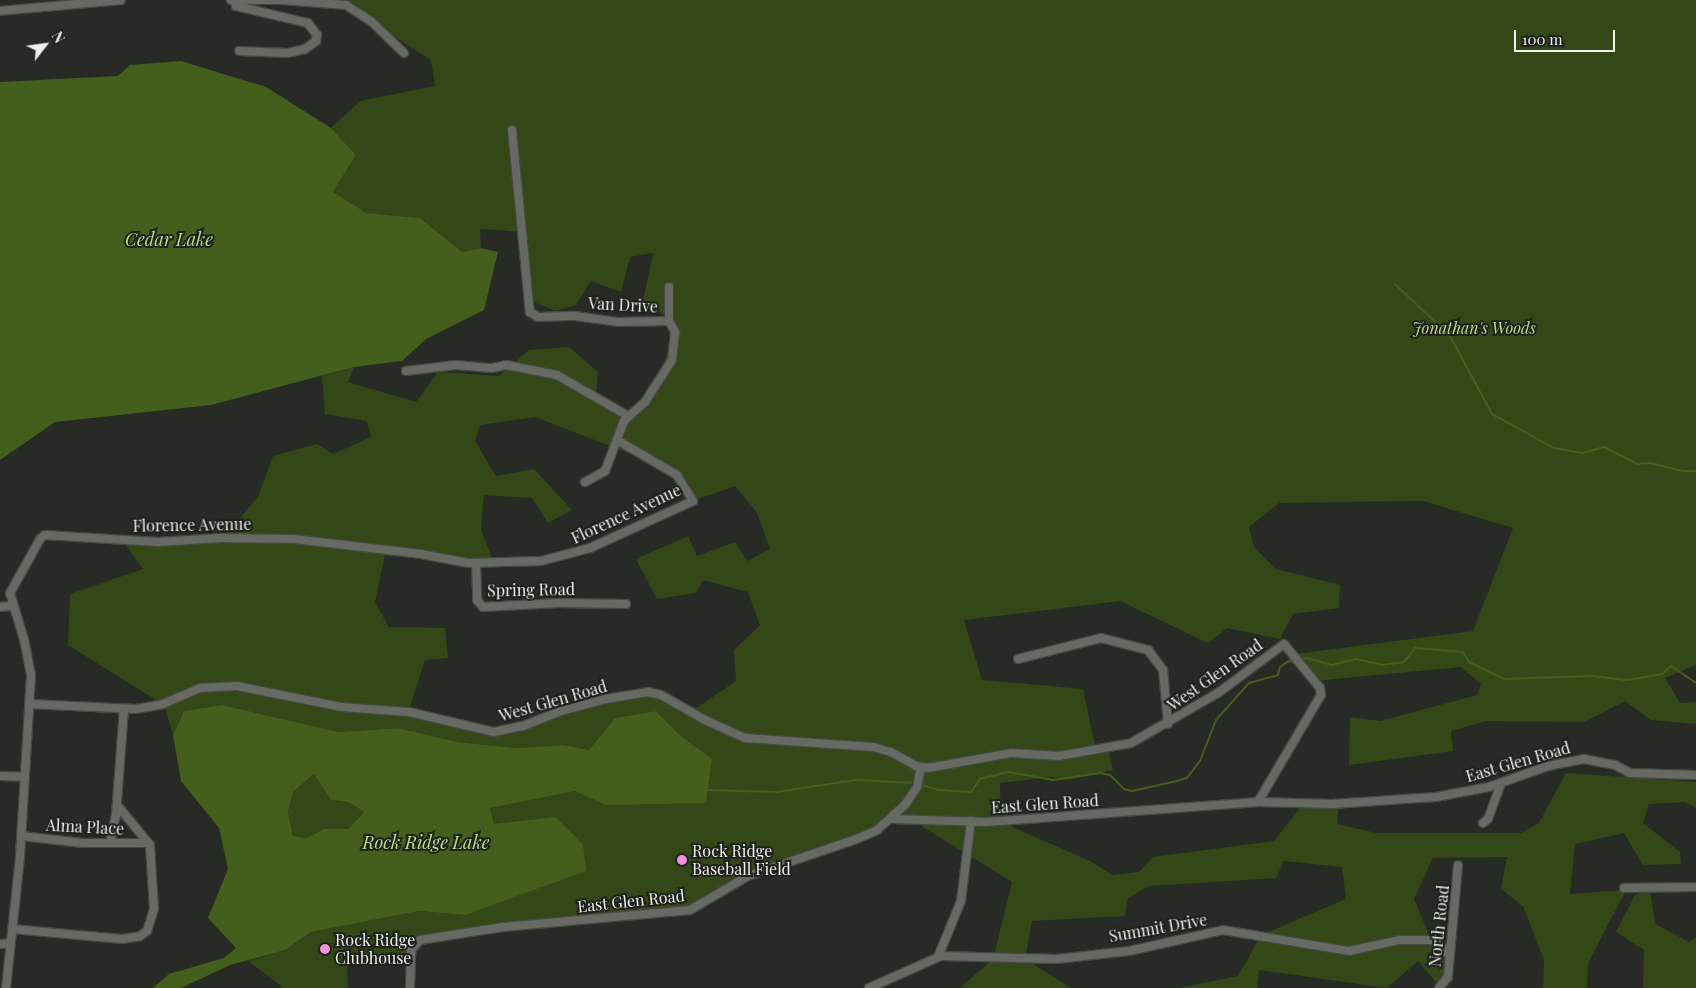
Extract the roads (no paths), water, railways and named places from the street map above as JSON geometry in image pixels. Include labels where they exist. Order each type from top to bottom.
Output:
[{"type":"street","points":[[0,11],[120,0]]},
{"type":"street","points":[[239,51],[287,53],[311,45],[317,35],[308,23],[236,6],[233,0],[281,0],[346,5],[371,21],[404,52]]},
{"type":"street","name":"Van Drive","points":[[512,130],[527,303],[535,316],[556,316],[618,322],[669,321],[676,338],[672,360],[645,402],[628,416],[605,471],[585,482]]},
{"type":"street","points":[[669,286],[669,321]]},
{"type":"street","points":[[406,371],[456,365],[492,368],[506,365],[557,375],[628,416]]},
{"type":"street","name":"Florence Avenue","points":[[6,988],[21,836],[29,704],[29,659],[12,606],[10,593],[31,551],[45,535],[158,542],[221,538],[294,539],[476,563],[541,561],[590,548],[693,500],[677,475],[617,440]]},
{"type":"street","name":"Spring Road","points":[[476,563],[477,600],[483,607],[559,603],[626,604]]},
{"type":"street","points":[[0,607],[12,606]]},
{"type":"street","points":[[1018,659],[1101,638],[1148,650],[1163,670],[1168,724]]},
{"type":"street","name":"West Glen Road","points":[[29,704],[124,709],[162,704],[200,688],[236,686],[341,707],[409,712],[494,732],[524,726],[561,711],[606,699],[648,692],[661,695],[705,721],[745,738],[873,747],[891,752],[921,766],[1011,753],[1059,756],[1085,753],[1131,743],[1168,724],[1218,693],[1284,644],[1320,688],[1320,695],[1258,802]]},
{"type":"street","points":[[110,843],[117,805],[124,709]]},
{"type":"street","name":"East Glen Road","points":[[410,988],[413,948],[426,938],[503,927],[690,910],[748,876],[854,840],[892,820],[971,822],[1258,802],[1332,804],[1436,797],[1501,783],[1548,766],[1584,758],[1614,764],[1630,773],[1696,775]]},
{"type":"street","points":[[892,820],[917,787],[921,766]]},
{"type":"street","points":[[0,776],[25,777]]},
{"type":"street","points":[[1483,823],[1488,819],[1501,783]]},
{"type":"street","points":[[12,929],[106,939],[140,936],[147,931],[154,909],[152,856],[148,842],[117,805]]},
{"type":"street","points":[[938,957],[961,901],[971,822]]},
{"type":"street","name":"Alma Place","points":[[21,836],[110,843],[148,842]]},
{"type":"street","name":"North Road","points":[[1439,988],[1448,977],[1448,955],[1458,865]]},
{"type":"street","points":[[1624,888],[1696,887]]},
{"type":"street","name":"Summit Drive","points":[[869,988],[938,957],[1057,959],[1129,950],[1230,930],[1349,951],[1399,940],[1437,940],[1448,955]]},
{"type":"street","points":[[0,944],[11,943]]},
{"type":"water","name":"Cedar Lake","points":[[181,61],[266,87],[331,128],[356,155],[333,192],[366,213],[420,218],[462,252],[481,248],[498,252],[484,310],[426,339],[402,361],[354,367],[211,405],[55,422],[0,460],[0,82],[118,76],[130,65]]},
{"type":"water","name":"Rock Ridge Lake","points":[[222,705],[339,732],[398,728],[457,742],[515,748],[564,745],[589,750],[615,718],[656,711],[682,737],[712,759],[706,803],[605,805],[575,791],[490,808],[494,824],[555,817],[583,844],[586,871],[465,915],[419,911],[311,932],[285,950],[230,965],[181,988],[153,988],[169,974],[224,958],[236,948],[208,918],[228,869],[219,828],[181,781],[173,735],[184,711]],"holes":[[[314,774],[331,800],[348,802],[364,812],[348,829],[323,829],[307,838],[293,836],[288,812],[293,792]]]},
{"type":"waterway","points":[[1395,284],[1450,336],[1492,414],[1554,448],[1582,453],[1604,447],[1637,464],[1651,463],[1684,471],[1696,471]]},
{"type":"waterway","points":[[1303,659],[1307,658],[1331,665],[1356,659],[1381,665],[1404,662],[1415,648],[1463,652],[1469,662],[1504,679],[1594,676],[1628,680],[1662,674],[1671,666],[1696,683]]},
{"type":"waterway","points":[[919,784],[939,790],[971,792],[980,779],[1009,772],[1053,780],[1100,773],[1110,775],[1124,789],[1132,791],[1187,778],[1200,761],[1216,720],[1249,683],[1278,675],[1280,667],[1289,661],[1295,663]]},
{"type":"waterway","points":[[708,790],[776,792],[856,780],[914,783]]},
{"type":"place","name":"Rock Ridge Baseball Field","points":[[682,860]]},
{"type":"place","name":"Rock Ridge Clubhouse","points":[[325,949]]},
{"type":"park label","name":"Jonathan's Woods","points":[[1474,328]]}]
